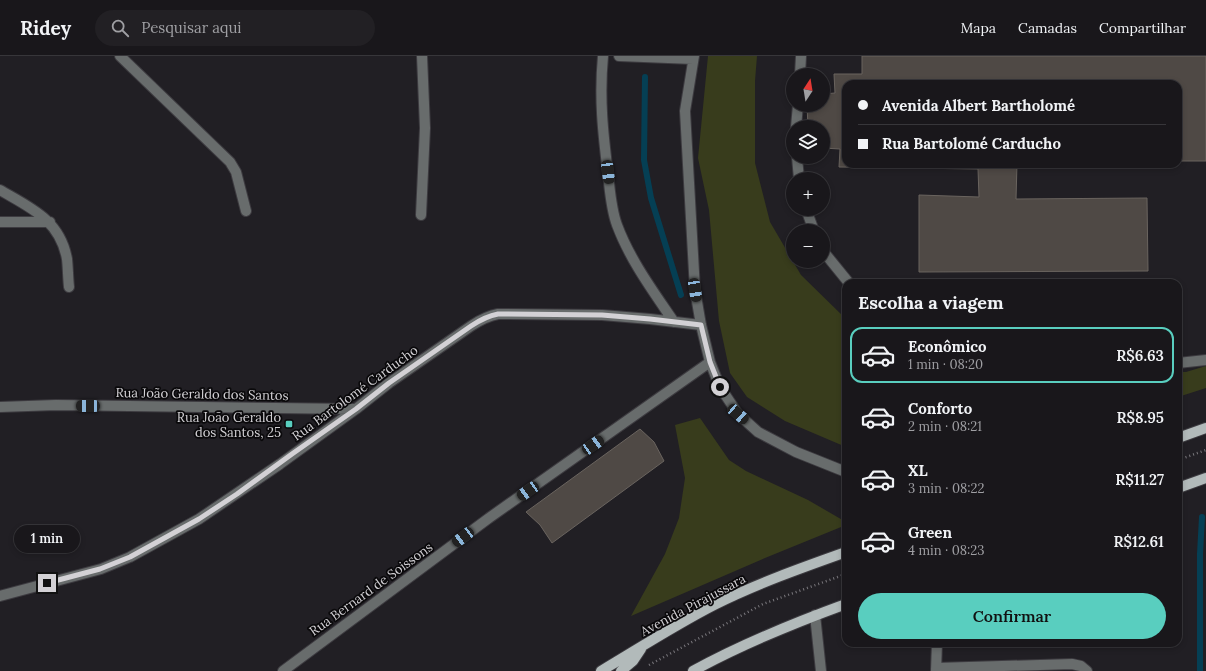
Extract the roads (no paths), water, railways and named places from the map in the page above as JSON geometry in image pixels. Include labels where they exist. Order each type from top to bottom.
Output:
[{"type":"main road","points":[[1182,437],[1206,428]]},
{"type":"main road","points":[[1182,487],[1206,478]]},
{"type":"main road","name":"Avenida Pirajussara","points":[[601,671],[714,605],[760,584],[842,553]]},
{"type":"main road","points":[[693,671],[734,650],[842,605]]},
{"type":"main road","points":[[621,671],[633,661],[644,646]]},
{"type":"street","points":[[120,56],[230,162],[236,172],[246,211]]},
{"type":"street","points":[[421,215],[425,128],[422,56]]},
{"type":"street","points":[[603,56],[601,109],[611,203],[616,223],[624,241],[640,269],[674,322]]},
{"type":"street","points":[[619,56],[693,57],[685,111],[695,290],[701,325],[710,362],[720,387],[738,414],[758,432],[796,452],[842,470]]},
{"type":"street","points":[[800,68],[801,56]]},
{"type":"street","points":[[0,190],[38,212],[50,222],[59,234],[67,259],[69,287]]},
{"type":"street","points":[[0,222],[50,222]]},
{"type":"street","points":[[830,260],[846,279]]},
{"type":"street","name":"Rua Bartolomé Carducho","points":[[0,596],[100,569],[130,557],[199,519],[237,494],[356,409],[389,383],[480,319],[498,314],[602,315],[701,325]]},
{"type":"street","points":[[1182,363],[1206,360]]},
{"type":"street","name":"Rua Bernard de Soissons","points":[[283,671],[489,518],[710,362]]},
{"type":"street","name":"Rua João Geraldo dos Santos","points":[[0,407],[56,405],[356,409]]},
{"type":"street","points":[[816,615],[820,671]]},
{"type":"street","points":[[937,647],[936,670],[1072,664],[1081,666],[1087,671]]},
{"type":"waterway","points":[[645,77],[644,160],[651,198],[681,295]]},
{"type":"waterway","points":[[1200,671],[1200,554],[1202,517]]},
{"type":"place","name":"Rua João Geraldo dos Santos, 25","points":[[289,424]]}]
